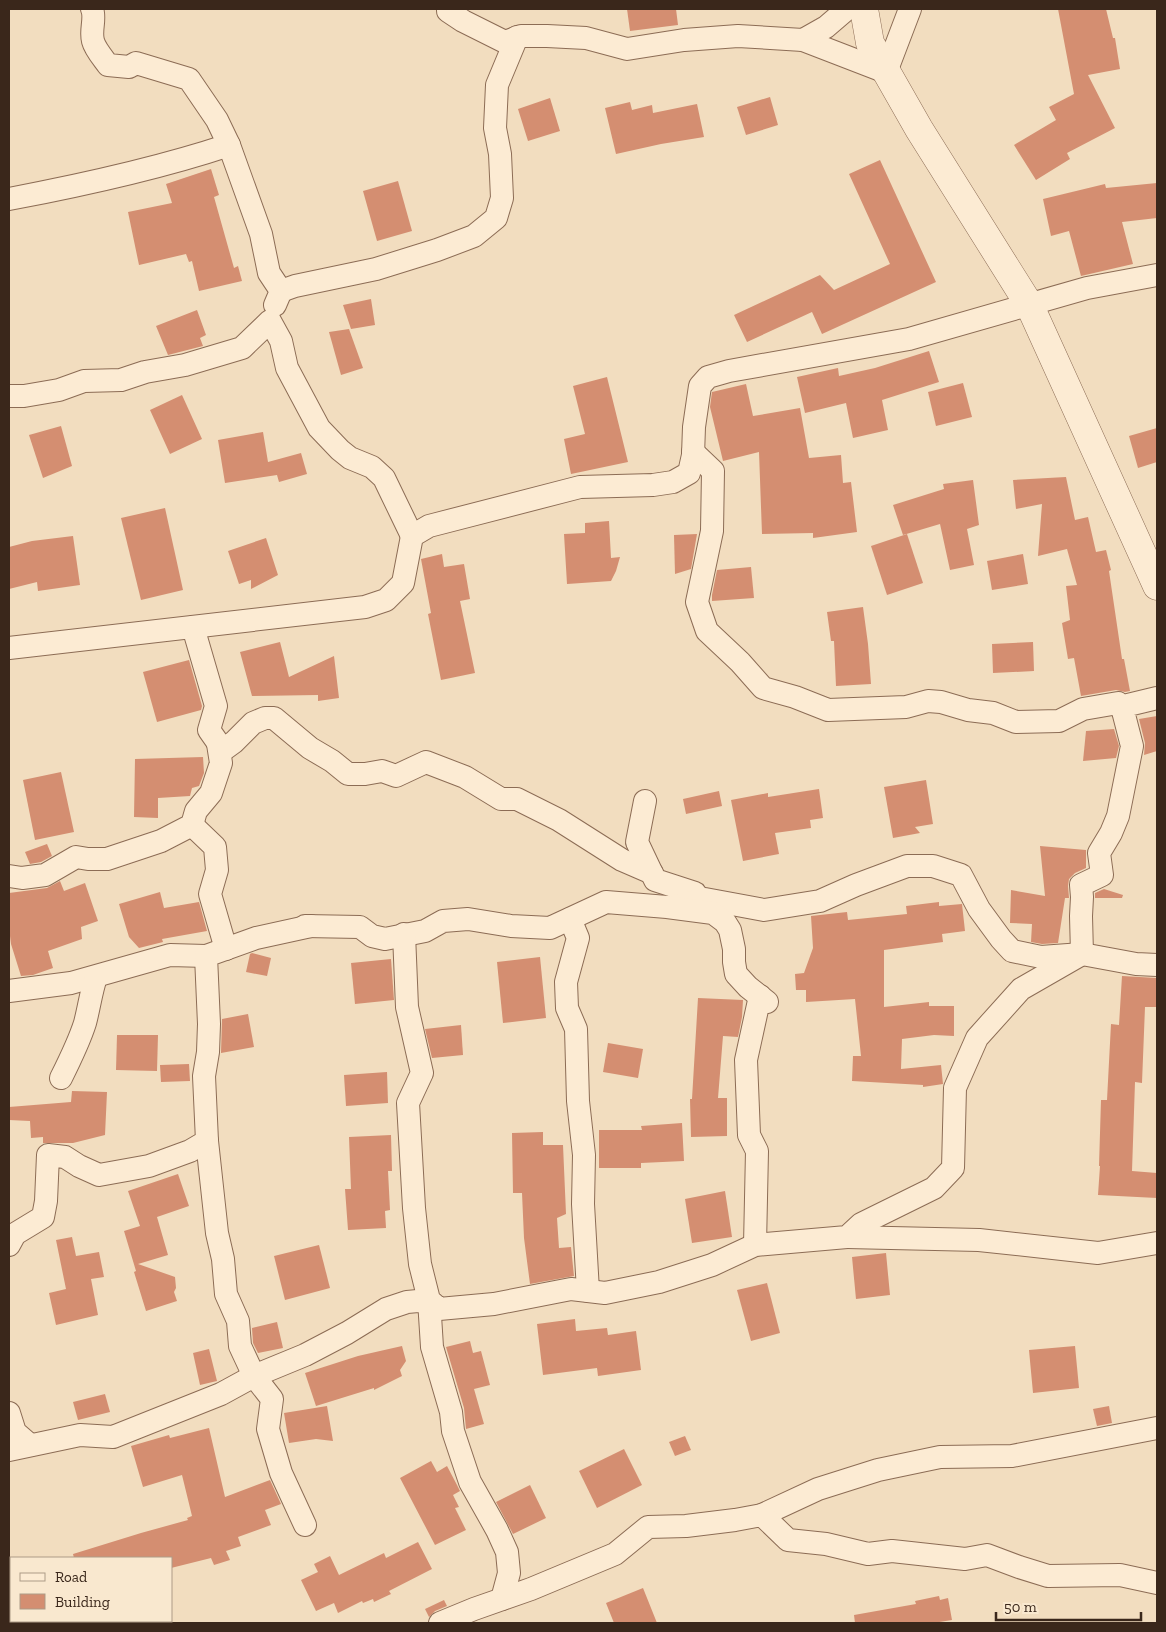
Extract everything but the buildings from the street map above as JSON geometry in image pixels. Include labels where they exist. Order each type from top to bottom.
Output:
[{"type":"street","points":[[92,9],[94,13],[92,23],[93,41],[108,65],[128,67],[136,63],[189,79],[217,120],[229,145],[260,234],[269,273],[281,291]]},
{"type":"street","points":[[448,9],[463,21],[505,42],[517,37],[586,38],[627,49],[684,40],[738,36],[804,40],[886,72]]},
{"type":"street","points":[[804,40],[826,27],[847,9]]},
{"type":"street","points":[[864,9],[870,43],[886,72],[919,129],[1030,306],[1157,586]]},
{"type":"street","points":[[886,72],[910,9]]},
{"type":"street","points":[[266,325],[281,291],[295,286],[376,269],[437,250],[474,236],[496,218],[502,198],[500,154],[496,128],[497,85],[517,37]]},
{"type":"street","points":[[9,200],[79,186],[200,155],[229,145]]},
{"type":"street","points":[[412,536],[429,526],[580,487],[653,485],[672,482],[689,472],[700,386],[708,377],[730,371],[909,340],[1087,288],[1157,275]]},
{"type":"street","points":[[9,396],[24,396],[59,390],[84,382],[122,380],[145,372],[185,365],[242,348],[270,321],[281,342],[287,368],[319,428],[350,458],[372,467],[384,478],[412,536],[403,583],[386,600],[365,607],[9,648]]},
{"type":"street","points":[[693,452],[713,471],[712,531],[697,602],[707,631],[740,662],[763,688],[795,697],[828,710],[906,708],[928,701],[941,702],[968,710],[993,713],[1016,722],[1059,721],[1083,709],[1118,703],[1124,711],[1132,746],[1118,816],[1111,833],[1099,853],[1102,875],[1081,884],[1082,954]]},
{"type":"street","points":[[193,627],[216,706],[209,730],[223,750],[253,723],[265,718],[274,718],[310,748],[332,761],[348,774],[382,771],[396,776],[426,762],[465,777],[501,799],[516,799],[560,820],[622,860],[652,873]]},
{"type":"street","points":[[1124,711],[1128,705],[1157,698]]},
{"type":"street","points":[[9,876],[22,878],[45,875],[76,857],[107,859],[161,841],[192,826],[196,811],[211,794],[221,763],[218,744]]},
{"type":"street","points":[[644,801],[637,842],[655,880],[695,892],[682,904]]},
{"type":"street","points":[[192,826],[215,847],[217,870],[210,894],[216,952],[208,1052],[204,1076],[207,1141],[226,1294],[238,1321],[240,1346],[254,1376],[272,1399],[268,1429],[281,1473],[305,1525]]},
{"type":"street","points":[[682,904],[705,899],[764,910],[820,901],[856,884],[907,866],[933,866],[960,875],[979,909],[1012,952],[1041,957],[1082,954],[1136,964],[1157,965]]},
{"type":"street","points":[[9,991],[71,983],[170,955],[216,952],[256,938],[308,926],[360,927],[372,936],[385,939],[425,931],[443,921],[468,919],[511,926],[550,928],[606,902],[682,904],[713,912],[725,922],[730,930],[736,974],[763,999],[746,1060],[749,1135],[757,1151],[755,1246]]},
{"type":"street","points":[[570,919],[578,938],[566,982],[567,1008],[576,1029],[578,1100],[584,1155],[583,1204],[588,1291]]},
{"type":"street","points":[[404,934],[407,1007],[422,1073],[408,1103],[413,1191],[420,1264],[429,1300],[432,1347],[451,1412],[453,1431],[470,1482],[507,1552],[509,1573],[502,1599]]},
{"type":"street","points":[[847,1237],[862,1224],[934,1188],[954,1168],[955,1088],[977,1038],[1021,989],[1082,954]]},
{"type":"street","points":[[61,1078],[85,1022],[90,994],[96,976]]},
{"type":"street","points":[[9,1245],[15,1234],[43,1217],[46,1201],[48,1155],[65,1157],[99,1175],[149,1166],[190,1151],[207,1141]]},
{"type":"street","points":[[9,1413],[19,1447],[80,1435],[113,1437],[222,1394],[254,1376],[305,1355],[347,1333],[386,1309],[407,1302],[429,1300],[439,1309],[494,1304],[571,1289],[605,1293],[658,1282],[712,1265],[755,1246],[847,1237],[979,1240],[1098,1254],[1157,1243]]},
{"type":"street","points":[[440,1623],[531,1589],[615,1554],[648,1527],[686,1526],[762,1515],[818,1489],[878,1470],[940,1456],[1012,1456],[1157,1428]]},
{"type":"street","points":[[762,1515],[788,1540],[826,1544],[868,1554],[892,1551],[965,1559],[987,1554],[1048,1576],[1120,1575],[1157,1583]]}]
